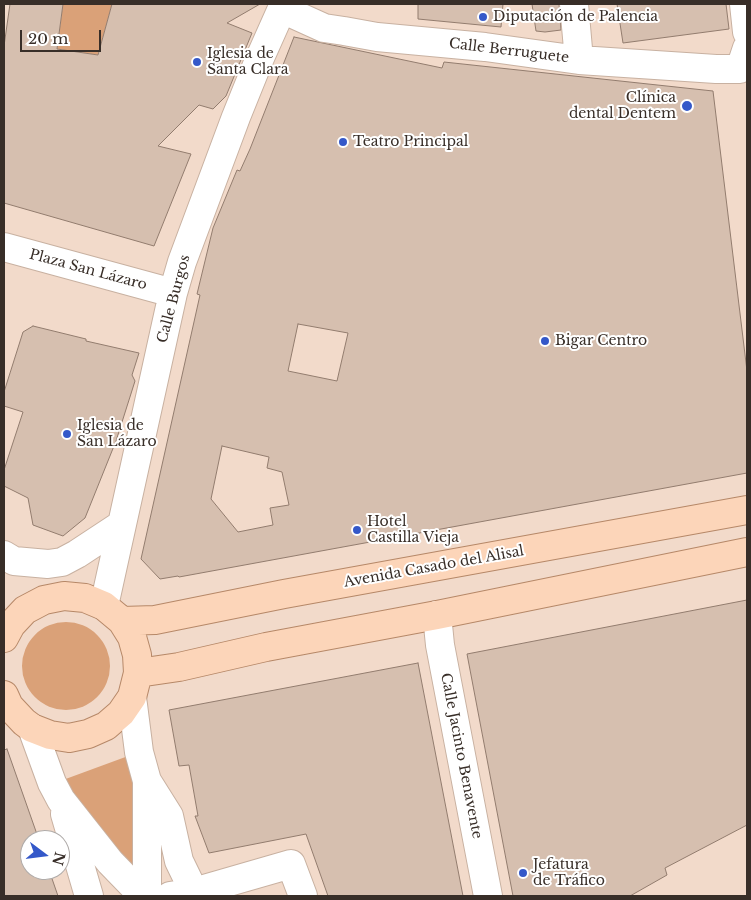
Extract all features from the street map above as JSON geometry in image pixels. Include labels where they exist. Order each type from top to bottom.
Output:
[{"type":"main road","name":"Avenida Casado del Alisal","points":[[113,614],[155,620],[275,596],[747,510]]},
{"type":"main road","points":[[135,685],[179,666],[276,645],[437,615],[747,552]]},
{"type":"main road","points":[[4,695],[20,727],[69,738],[88,734],[106,726],[121,713],[135,685],[137,655],[132,637],[113,614],[85,598],[64,596],[44,600],[25,610],[6,625]]},
{"type":"street","points":[[574,4],[579,60]]},
{"type":"street","points":[[744,4],[747,32]]},
{"type":"street","name":"Calle Berruguete","points":[[283,7],[324,28],[377,37],[486,46],[579,60],[716,69],[744,59]]},
{"type":"street","name":"Calle Burgos","points":[[113,614],[121,525],[173,293],[182,262],[236,117],[283,7]]},
{"type":"street","name":"Plaza San Lázaro","points":[[4,246],[173,293]]},
{"type":"street","points":[[4,554],[14,561],[40,564],[56,563],[70,558],[121,525]]},
{"type":"street","name":"Calle Jacinto Benavente","points":[[437,615],[440,645],[488,896]]},
{"type":"street","points":[[135,685],[139,752],[147,781],[145,896]]},
{"type":"street","points":[[20,727],[61,800],[110,862],[145,896]]},
{"type":"street","points":[[147,781],[169,816],[187,895],[291,864],[302,896]]},
{"type":"street","points":[[61,800],[89,896]]},
{"type":"shaded area","points":[[63,4],[112,4],[98,55],[57,49]]},
{"type":"shaded area","points":[[66,622],[83,626],[97,635],[106,649],[110,666],[106,683],[97,697],[83,706],[66,710],[49,706],[35,697],[26,683],[22,666],[26,649],[35,635],[49,626]]},
{"type":"shaded area","points":[[139,752],[147,896],[52,784]]},
{"type":"building","points":[[10,4],[63,4],[57,49],[98,55],[112,4],[260,4],[227,23],[252,33],[226,96],[213,109],[199,105],[158,146],[191,154],[154,246],[4,203],[4,46]]},
{"type":"building","points":[[418,4],[503,4],[501,27],[418,19]]},
{"type":"building","points":[[532,4],[559,4],[561,30],[536,31]]},
{"type":"building","points":[[617,4],[726,4],[729,29],[623,43]]},
{"type":"building","points":[[294,37],[442,68],[444,62],[713,91],[747,371],[747,473],[160,579],[141,559],[200,295],[197,294],[213,228],[237,170],[240,171]],"holes":[[[298,324],[348,333],[337,381],[288,371]],[[222,446],[269,457],[267,468],[282,472],[289,505],[270,508],[273,525],[238,532],[211,499]]]},
{"type":"building","name":"Iglesia de San Lázaro","points":[[33,326],[139,353],[132,375],[135,381],[116,441],[85,518],[63,536],[33,525],[28,498],[4,486],[4,470],[23,412],[4,406],[4,392],[23,332]]},
{"type":"building","points":[[747,600],[747,825],[665,868],[667,875],[630,896],[513,896],[467,654]]},
{"type":"building","points":[[418,663],[463,896],[328,896],[306,834],[209,853],[195,816],[198,816],[189,765],[179,766],[169,710]]},
{"type":"building","points":[[7,749],[35,830],[20,830],[20,880],[52,880],[58,896],[4,896],[4,750]]},
{"type":"place","name":"Diputación de Palencia","points":[[483,17]]},
{"type":"place","name":"Iglesia de Santa Clara","points":[[197,62]]},
{"type":"place","name":"Clínica dental Dentem","points":[[687,106]]},
{"type":"place","name":"Teatro Principal","points":[[343,142]]},
{"type":"place","name":"Bigar Centro","points":[[545,341]]},
{"type":"place","name":"Iglesia de San Lázaro","points":[[67,434]]},
{"type":"place","name":"Hotel Castilla Vieja","points":[[357,530]]},
{"type":"place","name":"Jefatura de Tráfico","points":[[523,873]]}]
